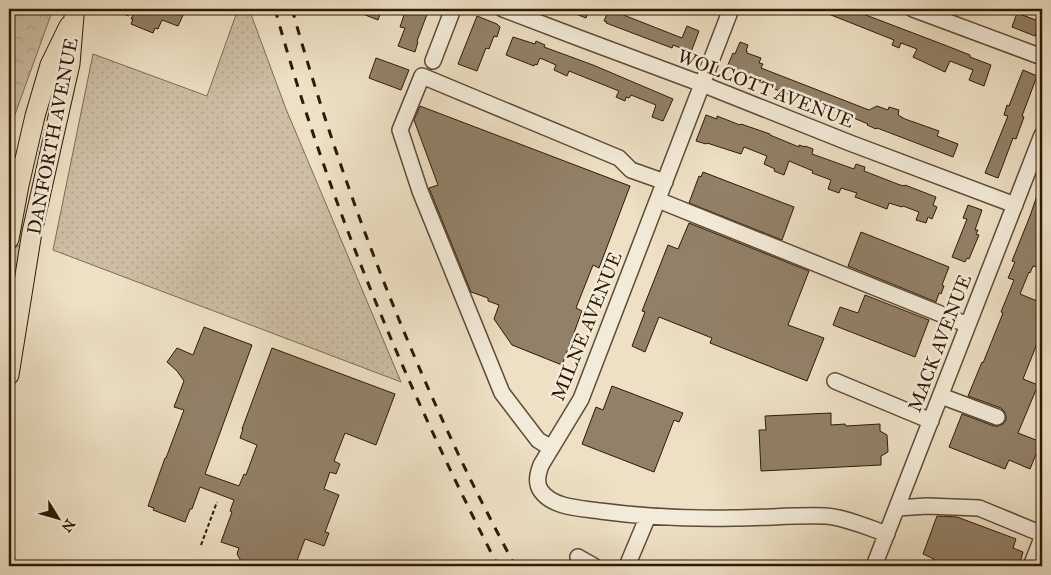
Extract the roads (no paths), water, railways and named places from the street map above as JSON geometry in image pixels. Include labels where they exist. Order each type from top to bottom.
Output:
[{"type":"main road","name":"DANFORTH AVENUE","points":[[9,239],[14,184],[25,159],[50,65],[76,12]]},
{"type":"main road","name":"DANFORTH AVENUE","points":[[9,374],[32,232],[70,64],[76,12]]},
{"type":"main road","points":[[9,246],[32,232],[22,220],[14,184]]},
{"type":"street","points":[[433,61],[453,9]]},
{"type":"street","name":"WOLCOTT AVENUE","points":[[503,9],[1015,205]]},
{"type":"street","name":"MILNE AVENUE","points":[[731,9],[581,400],[541,465],[537,477],[538,485],[541,491],[550,499],[571,507],[669,518],[827,516],[857,523],[887,534]]},
{"type":"street","points":[[913,9],[1042,57]]},
{"type":"street","points":[[551,448],[538,440],[502,393],[420,192],[400,130],[422,76],[619,158],[631,170],[665,182]]},
{"type":"street","name":"MACK AVENUE","points":[[874,566],[1042,135]]},
{"type":"street","points":[[658,200],[968,325]]},
{"type":"street","points":[[835,382],[931,421]]},
{"type":"street","points":[[941,396],[997,417]]},
{"type":"street","points":[[897,508],[927,506],[979,508],[1042,536],[1031,566]]},
{"type":"street","points":[[627,566],[648,516]]},
{"type":"street","points":[[578,557],[594,566]]},
{"type":"railway","points":[[275,9],[296,82],[320,153],[372,294],[432,431],[498,566]]},
{"type":"railway","points":[[292,9],[344,175],[385,284],[454,445],[515,566]]}]
